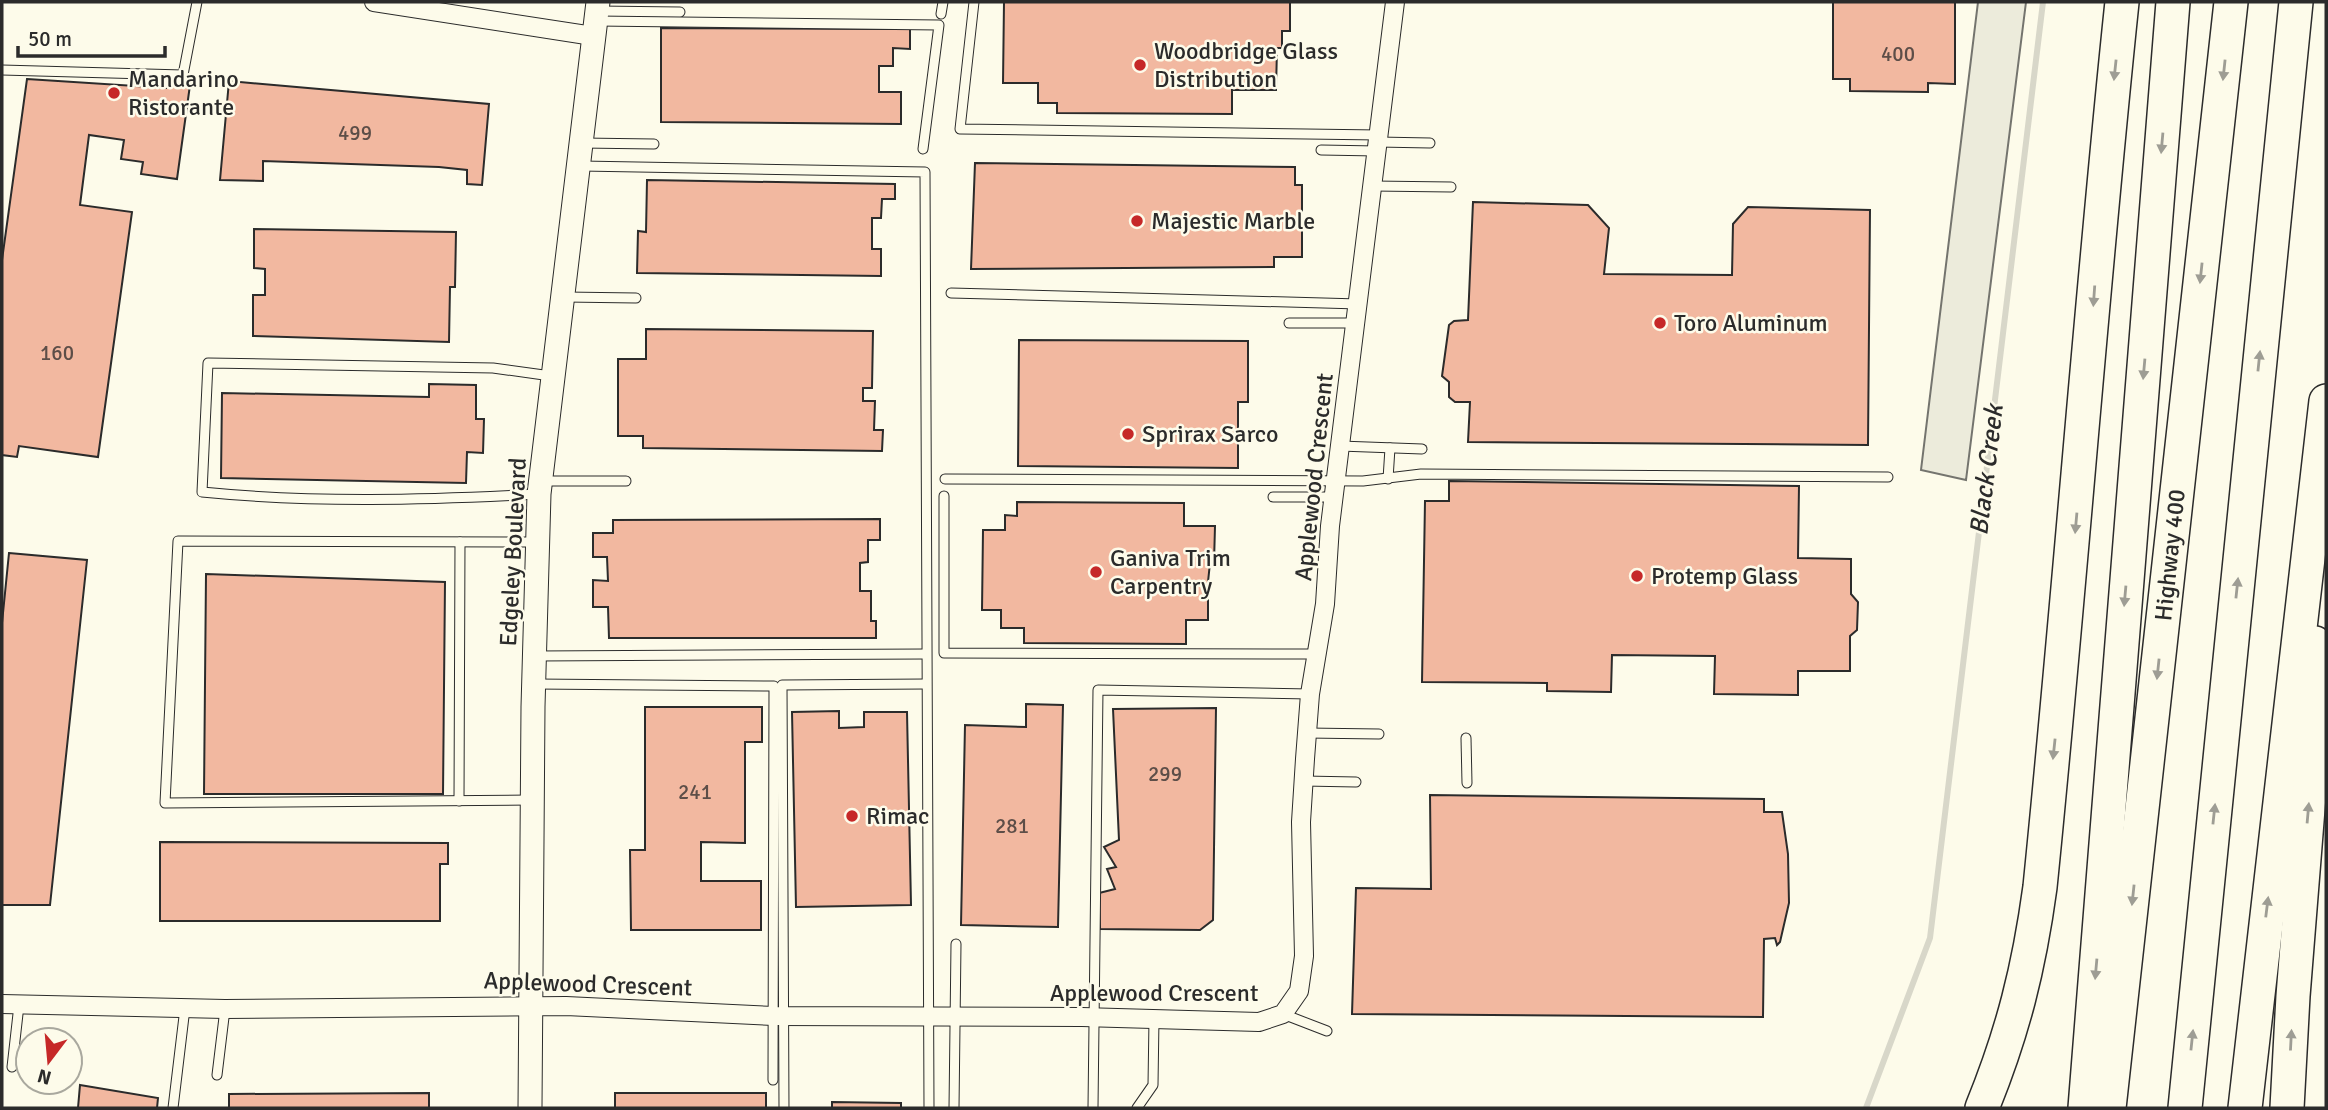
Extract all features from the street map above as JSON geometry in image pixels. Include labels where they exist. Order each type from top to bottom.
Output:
[{"type":"highway","points":[[1982,1108],[2011,1032],[2031,956],[2040,887],[2122,2]]},
{"type":"highway","points":[[2085,1108],[2173,2]]},
{"type":"highway","name":"Highway 400","points":[[2109,1108],[2231,2]]},
{"type":"highway","points":[[2185,1108],[2296,2]]},
{"type":"highway","points":[[2245,1108],[2326,401]]},
{"type":"highway","points":[[2287,1108],[2293,996],[2317,696],[2311,550]]},
{"type":"street","points":[[374,2],[596,17]]},
{"type":"street","name":"Applewood Crescent","points":[[10,1004],[225,1009],[530,1006],[779,1016],[1093,1017],[1259,1022],[1283,1014],[1299,991],[1304,956],[1301,822],[1310,694],[1325,604],[1340,446],[1395,2]]},
{"type":"street","name":"Edgeley Boulevard","points":[[530,1108],[533,684],[540,487],[596,17]]},
{"type":"lane","points":[[2,70],[183,75],[197,2]]},
{"type":"lane","points":[[941,14],[943,2]]},
{"type":"lane","points":[[974,2],[960,130],[1430,143]]},
{"type":"lane","points":[[596,17],[680,12]]},
{"type":"lane","points":[[596,17],[939,25],[923,149]]},
{"type":"lane","points":[[581,143],[654,144]]},
{"type":"lane","points":[[1321,150],[1378,143]]},
{"type":"lane","points":[[579,166],[925,172],[929,1108]]},
{"type":"lane","points":[[1373,186],[1451,187]]},
{"type":"lane","points":[[951,293],[1359,304]]},
{"type":"lane","points":[[564,297],[636,298]]},
{"type":"lane","points":[[1289,323],[1356,323]]},
{"type":"lane","points":[[554,377],[493,368],[208,363],[202,492],[260,497],[351,499],[626,481]]},
{"type":"lane","points":[[1340,446],[1422,449]]},
{"type":"lane","points":[[1388,479],[1390,448]]},
{"type":"lane","points":[[1273,497],[1421,474],[1888,477]]},
{"type":"lane","points":[[944,479],[1335,489]]},
{"type":"lane","points":[[944,496],[944,653],[1316,654]]},
{"type":"lane","points":[[532,800],[165,803],[178,541],[538,542]]},
{"type":"lane","points":[[459,802],[460,542]]},
{"type":"lane","points":[[535,656],[926,654]]},
{"type":"lane","points":[[533,684],[774,685],[779,1016],[784,1108]]},
{"type":"lane","points":[[773,1080],[779,1016],[782,685],[926,684]]},
{"type":"lane","points":[[1093,1108],[1098,690],[1310,694]]},
{"type":"lane","points":[[1307,733],[1379,734]]},
{"type":"lane","points":[[1466,738],[1468,783]]},
{"type":"lane","points":[[1304,781],[1356,782]]},
{"type":"lane","points":[[954,1108],[956,944]]},
{"type":"lane","points":[[10,1004],[12,1067]]},
{"type":"lane","points":[[173,1108],[185,1008]]},
{"type":"lane","points":[[217,1075],[225,1009]]},
{"type":"lane","points":[[1283,1014],[1327,1031]]},
{"type":"lane","points":[[1137,1108],[1153,1085],[1154,1019]]},
{"type":"shaded area","points":[[1978,2],[2026,2],[1966,480],[1921,470]]},
{"type":"building","name":"Woodbridge Glass Distribution","points":[[1004,2],[1290,2],[1290,31],[1282,31],[1282,48],[1277,48],[1276,90],[1232,90],[1232,114],[1057,113],[1057,103],[1038,103],[1038,83],[1003,83]]},
{"type":"building","points":[[1833,2],[1955,2],[1955,84],[1928,83],[1928,92],[1850,91],[1850,79],[1833,79]]},
{"type":"building","points":[[661,28],[910,29],[910,49],[893,48],[893,66],[879,66],[879,92],[901,92],[901,124],[661,122]]},
{"type":"building","points":[[27,79],[166,88],[167,81],[190,85],[177,179],[141,174],[143,162],[121,159],[124,140],[89,135],[80,205],[132,212],[98,457],[19,446],[17,457],[2,455],[2,260]]},
{"type":"building","points":[[229,81],[489,104],[482,185],[467,184],[467,170],[263,161],[263,181],[220,180]]},
{"type":"building","name":"Majestic Marble","points":[[975,163],[1295,167],[1295,185],[1302,185],[1302,257],[1274,257],[1274,267],[971,269]]},
{"type":"building","points":[[647,180],[895,184],[895,199],[882,199],[881,218],[872,218],[872,249],[881,249],[881,276],[637,273],[638,231],[646,232]]},
{"type":"building","name":"Toro Aluminum","points":[[1473,202],[1588,205],[1609,228],[1604,274],[1732,275],[1733,224],[1748,207],[1870,210],[1868,445],[1468,442],[1470,402],[1455,402],[1449,397],[1449,382],[1442,376],[1449,325],[1454,321],[1468,320]]},
{"type":"building","points":[[254,229],[456,232],[455,287],[450,287],[449,342],[253,336],[253,295],[265,295],[265,269],[254,268]]},
{"type":"building","points":[[646,329],[873,331],[872,388],[863,388],[863,401],[875,401],[874,430],[883,430],[882,451],[643,448],[643,436],[618,436],[618,359],[646,359]]},
{"type":"building","name":"Sprirax Sarco","points":[[1019,340],[1248,341],[1248,402],[1238,402],[1238,468],[1018,466]]},
{"type":"building","points":[[429,384],[476,385],[476,419],[484,419],[483,453],[467,452],[466,483],[221,478],[222,393],[429,397]]},
{"type":"building","name":"Protemp Glass","points":[[1449,481],[1799,486],[1798,558],[1851,559],[1851,594],[1858,602],[1857,630],[1850,636],[1850,671],[1798,671],[1798,695],[1714,694],[1715,656],[1612,655],[1611,692],[1547,691],[1547,683],[1422,682],[1425,501],[1449,501]]},
{"type":"building","name":"Ganiva Trim Carpentry","points":[[1017,502],[1184,503],[1184,526],[1215,526],[1214,563],[1210,563],[1208,582],[1208,620],[1186,620],[1186,644],[1024,643],[1024,628],[1001,628],[1001,610],[982,610],[983,530],[1005,530],[1005,515],[1017,516]]},
{"type":"building","points":[[880,519],[880,540],[868,540],[868,562],[860,563],[860,591],[871,591],[871,621],[876,621],[876,638],[609,638],[608,607],[593,607],[593,580],[608,581],[607,557],[593,557],[593,533],[613,533],[613,520]]},
{"type":"building","points":[[9,553],[87,560],[50,905],[2,905],[2,623]]},
{"type":"building","points":[[206,574],[445,582],[443,794],[204,794]]},
{"type":"building","points":[[1026,704],[1063,705],[1058,927],[961,925],[965,725],[1026,727]]},
{"type":"building","points":[[645,707],[762,707],[762,742],[745,742],[745,843],[701,842],[701,881],[761,881],[761,930],[631,930],[630,850],[645,850]]},
{"type":"building","points":[[1216,708],[1213,920],[1200,930],[1100,929],[1099,893],[1115,889],[1107,869],[1116,867],[1104,847],[1119,840],[1113,709]]},
{"type":"building","name":"Rimac","points":[[839,711],[839,728],[864,727],[864,712],[907,712],[911,905],[796,907],[792,712]]},
{"type":"building","points":[[1430,795],[1764,799],[1764,812],[1782,812],[1788,854],[1789,903],[1780,942],[1777,945],[1775,938],[1764,939],[1763,1017],[1352,1014],[1356,888],[1431,889]]},
{"type":"building","points":[[160,842],[448,843],[448,864],[440,864],[440,921],[160,921]]},
{"type":"building","points":[[84,1086],[158,1098],[157,1108],[78,1108],[79,1096],[84,1096]]},
{"type":"building","points":[[429,1093],[429,1108],[229,1108],[229,1094]]},
{"type":"building","points":[[615,1093],[766,1093],[766,1108],[615,1108]]},
{"type":"building","points":[[832,1102],[901,1103],[901,1108],[832,1108]]},
{"type":"waterway","name":"Black Creek","points":[[1866,1108],[1930,938],[2043,2]]},
{"type":"place","name":"Woodbridge Glass Distribution","points":[[1140,65]]},
{"type":"place","name":"Mandarino Ristorante","points":[[114,93]]},
{"type":"place","name":"Majestic Marble","points":[[1137,221]]},
{"type":"place","name":"Toro Aluminum","points":[[1660,323]]},
{"type":"place","name":"Sprirax Sarco","points":[[1128,434]]},
{"type":"place","name":"Ganiva Trim Carpentry","points":[[1096,572]]},
{"type":"place","name":"Protemp Glass","points":[[1637,576]]},
{"type":"place","name":"Rimac","points":[[852,816]]}]
